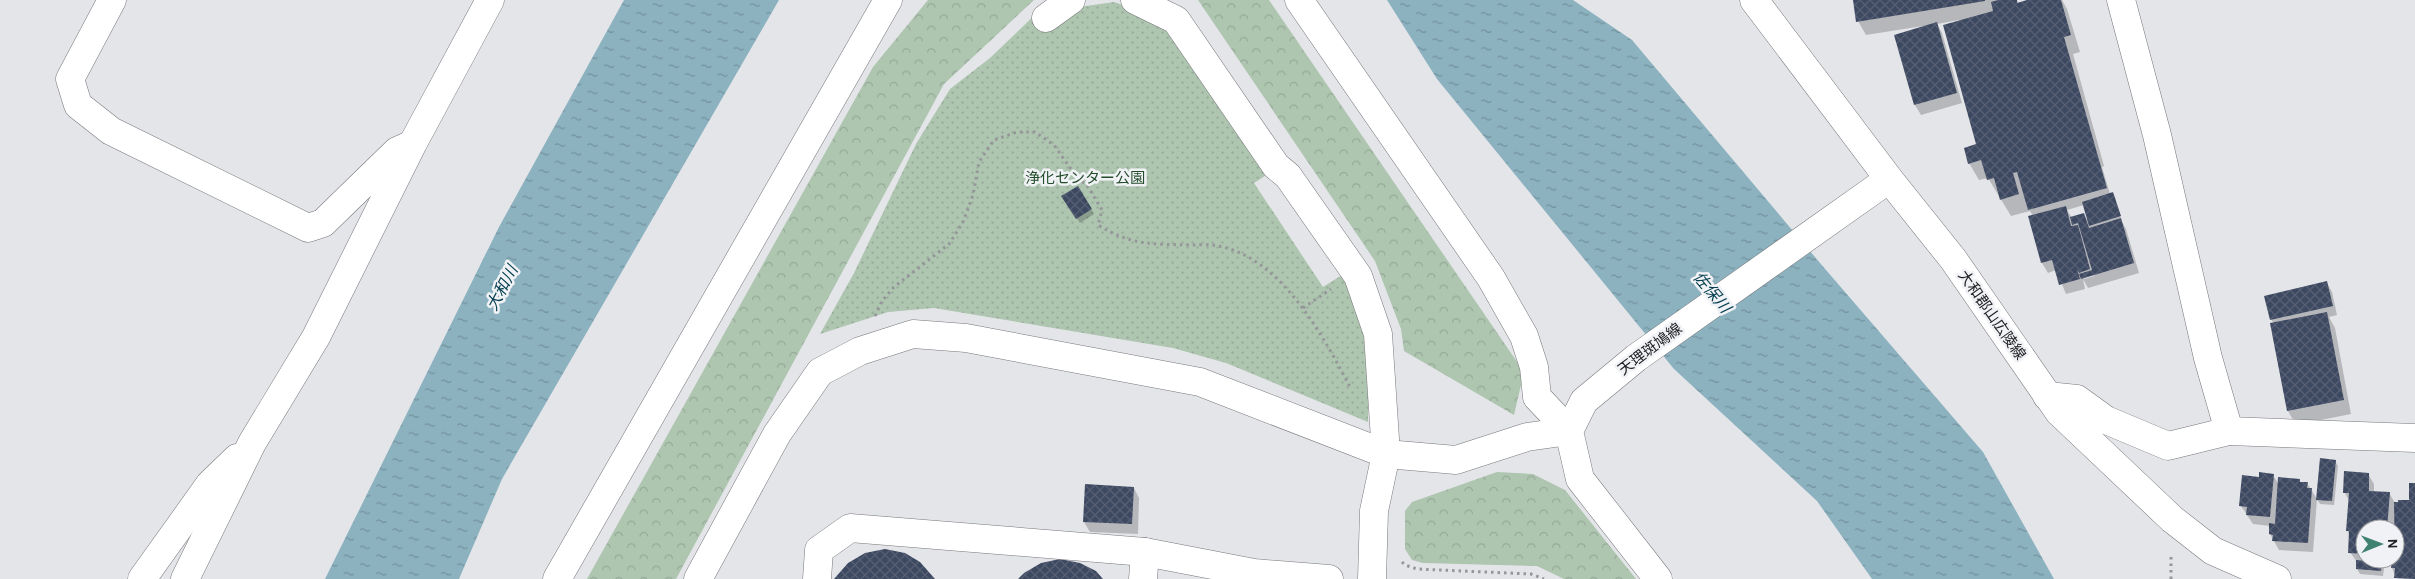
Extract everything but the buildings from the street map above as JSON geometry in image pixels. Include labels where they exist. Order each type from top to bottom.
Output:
[{"type":"street","points":[[112,0],[70,79],[78,105],[112,131],[308,228],[323,223],[397,151],[413,143]]},
{"type":"street","points":[[184,579],[252,442],[316,337],[413,143],[490,0]]},
{"type":"street","points":[[557,579],[888,0]]},
{"type":"street","points":[[1046,18],[1071,0]]},
{"type":"street","points":[[1135,0],[1176,20],[1276,166],[1288,176],[1358,276],[1378,334],[1386,454],[1374,511],[1372,579]]},
{"type":"street","points":[[1299,0],[1491,278],[1524,336],[1534,367],[1537,397],[1569,431],[1580,479],[1658,579]]},
{"type":"street","name":"大和郡山広陵線","points":[[1754,0],[1889,179],[1953,259],[2059,412],[2172,519],[2213,551],[2277,579]]},
{"type":"street","points":[[2121,0],[2157,135],[2208,358],[2229,431]]},
{"type":"street","name":"天理斑鳩線","points":[[1569,431],[1584,401],[1636,358],[1889,179]]},
{"type":"street","points":[[698,579],[777,434],[820,372],[860,351],[913,334],[966,338],[1200,382],[1386,454],[1456,460],[1527,438],[1569,431]]},
{"type":"street","points":[[2048,396],[2077,399],[2106,420],[2168,446],[2229,431],[2415,438]]},
{"type":"street","points":[[142,579],[210,484],[252,442]]},
{"type":"street","points":[[817,579],[819,550],[850,528],[1145,552],[1254,573],[1329,579]]},
{"type":"street","points":[[1143,579],[1145,552]]},
{"type":"path","points":[[873,320],[882,301],[894,287],[949,244],[962,222],[973,195],[979,162],[994,140],[1017,132],[1035,132],[1054,145],[1078,179],[1088,185],[1102,210],[1098,224],[1118,237],[1147,244],[1219,246],[1249,257],[1278,280],[1303,308],[1352,391]]},
{"type":"path","points":[[1303,308],[1334,286]]},
{"type":"path","points":[[1400,560],[1405,565],[1417,569],[1531,574],[1544,579]]},
{"type":"green space","points":[[928,0],[1034,0],[944,84],[676,579],[587,579],[873,67]]},
{"type":"green space","points":[[1198,0],[1269,0],[1524,372],[1514,415],[1404,351],[1401,329],[1375,261]]},
{"type":"green space","name":"浄化センター公園","points":[[1114,2],[1140,11],[1170,33],[1271,172],[1254,183],[1323,287],[1342,275],[1359,312],[1369,355],[1368,422],[1226,363],[1173,348],[934,308],[888,312],[820,334],[854,273],[916,144],[950,89],[990,58],[1037,13]]},
{"type":"green space","points":[[1497,472],[1533,474],[1565,490],[1636,579],[1564,579],[1537,566],[1423,563],[1412,560],[1405,549],[1405,511],[1412,502]]},
{"type":"water","name":"大和川","points":[[624,0],[779,0],[502,479],[459,579],[325,579],[499,227]]},
{"type":"water","name":"佐保川","points":[[1387,0],[1573,0],[1632,40],[1820,263],[1983,452],[2054,579],[1872,579],[1817,501],[1674,369],[1437,79]]}]
